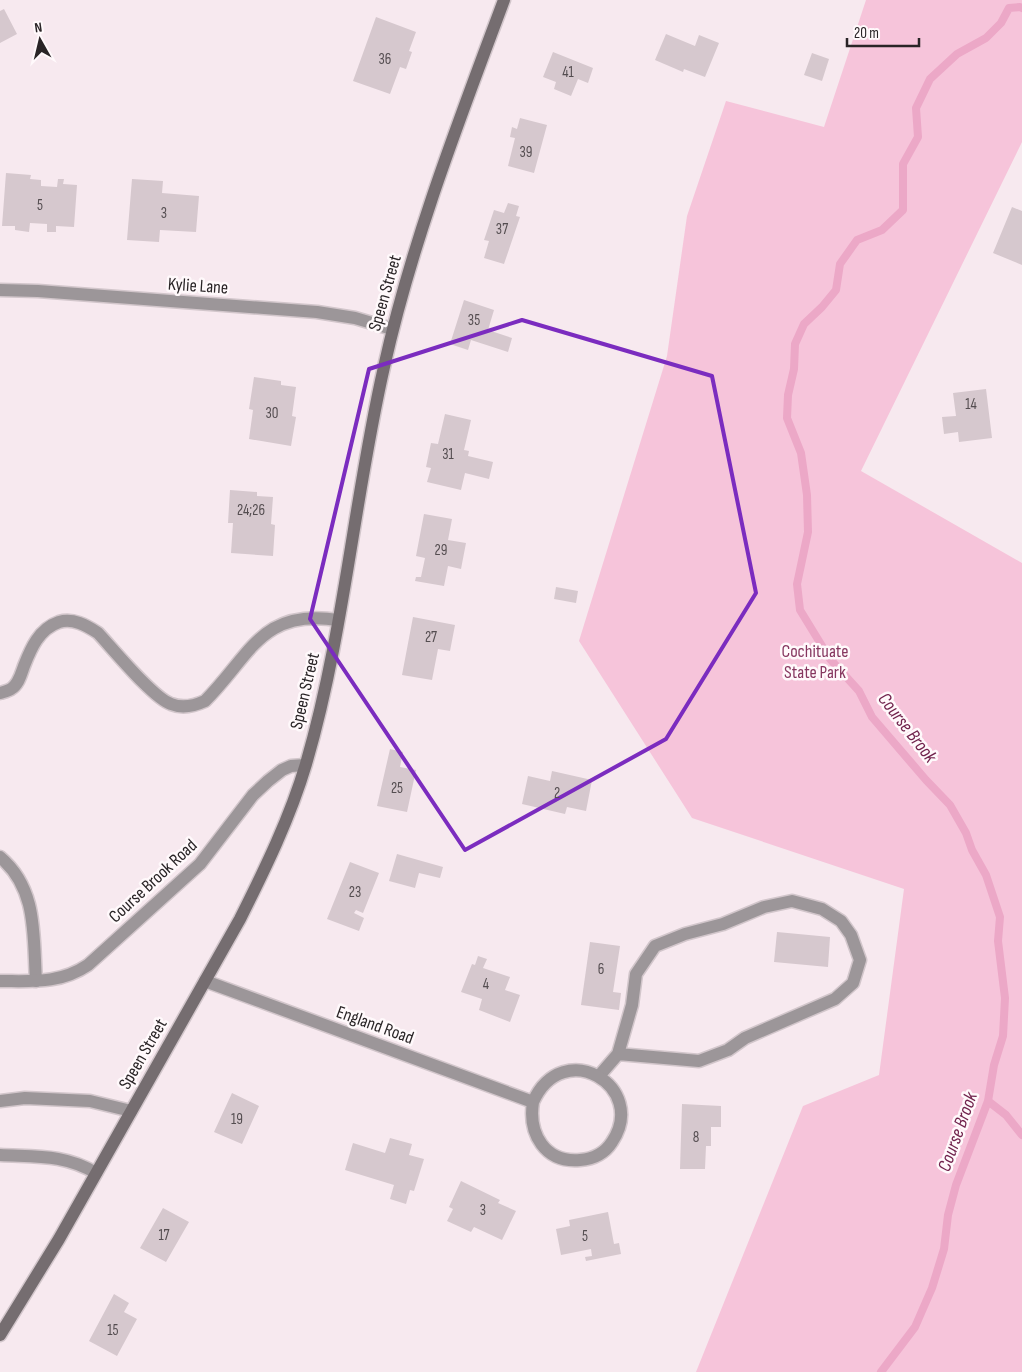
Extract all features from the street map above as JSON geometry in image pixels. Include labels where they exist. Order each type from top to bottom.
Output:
[{"type":"street","name":"Speen Street","points":[[0,1335],[54,1247],[240,919],[264,872],[287,820],[306,765],[324,694],[374,412],[392,328],[448,151],[504,0]]},
{"type":"street","name":"Kylie Lane","points":[[0,290],[38,291],[317,312],[355,318],[392,328]]},
{"type":"street","points":[[0,692],[12,689],[19,680],[36,641],[44,631],[54,624],[64,621],[87,625],[161,700],[182,707],[194,706],[205,701],[261,637],[274,628],[304,617],[338,620]]},
{"type":"street","name":"Course Brook Road","points":[[0,981],[56,979],[75,974],[88,966],[200,864],[253,795],[268,781],[282,770],[292,766],[306,765]]},
{"type":"street","points":[[0,857],[18,876],[31,910],[36,981]]},
{"type":"street","points":[[599,1076],[618,1054],[632,1005],[636,974],[655,946],[685,934],[722,924],[764,907],[792,901],[822,909],[841,921],[851,935],[860,960],[852,983],[834,999],[745,1038],[728,1050],[699,1061],[618,1054]]},
{"type":"street","name":"England Road","points":[[205,981],[533,1102]]},
{"type":"street","points":[[572,1070],[586,1071],[599,1076],[609,1084],[617,1096],[621,1108],[621,1122],[617,1135],[610,1146],[599,1155],[586,1160],[573,1161],[560,1158],[548,1151],[539,1141],[533,1129],[531,1116],[533,1102],[538,1090],[559,1073],[572,1070]]},
{"type":"street","points":[[0,1101],[25,1098],[90,1101],[132,1111]]},
{"type":"street","points":[[0,1156],[70,1160],[96,1173]]},
{"type":"highlighted area","points":[[522,320],[712,376],[756,593],[666,739],[465,850],[310,619],[369,369]]},
{"type":"green space","name":"Cochituate State Park","points":[[866,0],[1022,0],[1022,142],[861,471],[1022,563],[1022,1372],[696,1372],[803,1106],[879,1075],[904,889],[692,818],[579,641],[667,356],[687,216],[726,101],[824,127]]},
{"type":"building","points":[[4,9],[17,34],[0,43],[0,11]]},
{"type":"building","points":[[376,17],[416,32],[409,51],[412,52],[406,69],[400,67],[390,94],[353,81]]},
{"type":"building","points":[[666,34],[695,46],[699,35],[719,43],[705,77],[684,69],[683,72],[655,60]]},
{"type":"building","points":[[553,52],[593,68],[588,83],[578,79],[571,96],[554,89],[556,82],[543,77]]},
{"type":"building","points":[[812,53],[829,59],[822,81],[804,75]]},
{"type":"building","points":[[520,118],[547,125],[534,173],[508,166],[515,138],[510,137],[512,127],[517,129]]},
{"type":"building","points":[[6,173],[31,175],[30,179],[41,180],[41,186],[57,187],[58,179],[64,179],[63,184],[77,185],[74,227],[56,226],[56,232],[47,232],[47,224],[30,223],[29,232],[15,230],[15,226],[2,226]]},
{"type":"building","points":[[132,179],[163,181],[162,193],[199,196],[196,232],[160,230],[159,242],[127,240]]},
{"type":"building","points":[[508,203],[519,206],[516,216],[520,217],[504,264],[484,258],[489,241],[484,240],[494,210],[504,213]]},
{"type":"building","points":[[1012,207],[1022,211],[1022,265],[993,253]]},
{"type":"building","points":[[464,300],[494,310],[488,330],[512,338],[508,352],[471,340],[468,350],[450,344]]},
{"type":"building","points":[[254,377],[281,381],[281,385],[296,387],[292,416],[296,417],[291,446],[249,439],[253,410],[249,409]]},
{"type":"building","points":[[986,389],[992,438],[959,442],[958,432],[944,434],[942,417],[956,416],[953,393]]},
{"type":"building","points":[[445,414],[471,420],[464,450],[469,451],[468,456],[493,462],[489,479],[465,473],[461,490],[427,482],[431,468],[426,467],[431,443],[438,444]]},
{"type":"building","points":[[230,490],[257,492],[257,496],[273,497],[271,524],[275,525],[273,556],[231,553],[233,523],[228,523]]},
{"type":"building","points":[[424,514],[452,519],[448,540],[466,543],[461,569],[448,566],[444,586],[415,581],[416,577],[421,577],[425,558],[416,556]]},
{"type":"building","points":[[556,587],[578,591],[576,603],[554,599]]},
{"type":"building","points":[[413,617],[455,625],[450,651],[438,649],[432,680],[402,675]]},
{"type":"building","points":[[390,749],[403,752],[400,767],[416,770],[407,812],[377,806]]},
{"type":"building","points":[[552,771],[592,780],[586,811],[567,807],[565,814],[522,804],[528,776],[550,781]]},
{"type":"building","points":[[397,854],[443,867],[440,878],[419,873],[415,888],[389,881]]},
{"type":"building","points":[[350,862],[379,873],[363,913],[356,910],[354,913],[364,918],[359,931],[327,919]]},
{"type":"building","points":[[777,932],[830,937],[828,967],[774,962]]},
{"type":"building","points":[[590,942],[620,946],[613,992],[621,993],[619,1010],[581,1005]]},
{"type":"building","points":[[478,956],[487,959],[483,968],[510,977],[505,990],[520,995],[510,1022],[479,1010],[482,999],[461,992],[472,964],[475,965]]},
{"type":"building","points":[[232,1093],[259,1106],[242,1144],[214,1132]]},
{"type":"building","points":[[682,1104],[721,1106],[721,1127],[711,1127],[711,1146],[706,1146],[705,1169],[680,1169]]},
{"type":"building","points":[[390,1138],[412,1144],[409,1155],[424,1159],[414,1191],[410,1190],[406,1204],[390,1199],[394,1185],[345,1170],[353,1143],[385,1153]]},
{"type":"building","points":[[461,1181],[500,1200],[498,1203],[516,1211],[502,1240],[474,1227],[471,1232],[447,1221],[453,1209],[449,1207]]},
{"type":"building","points":[[163,1208],[189,1222],[166,1262],[140,1248]]},
{"type":"building","points":[[608,1212],[614,1244],[619,1243],[621,1254],[586,1261],[585,1257],[592,1256],[591,1249],[561,1255],[556,1229],[570,1226],[569,1220]]},
{"type":"building","points":[[114,1294],[129,1303],[124,1312],[137,1319],[117,1356],[89,1341]]},
{"type":"waterway","name":"Course Brook","points":[[881,1372],[915,1327],[932,1288],[944,1249],[948,1215],[956,1185],[988,1101],[994,1065],[1003,1036],[1005,998],[998,941],[1000,917],[986,875],[950,805],[872,717],[859,691],[830,659],[800,610],[797,584],[808,532],[807,495],[801,453],[787,418],[788,395],[794,369],[795,344],[804,324],[836,290],[840,264],[857,240],[882,230],[903,210],[903,164],[918,137],[916,108],[930,79],[957,54],[986,38],[1001,23],[1009,8],[1022,8]]},
{"type":"waterway","points":[[988,1101],[1006,1115],[1022,1135]]}]
